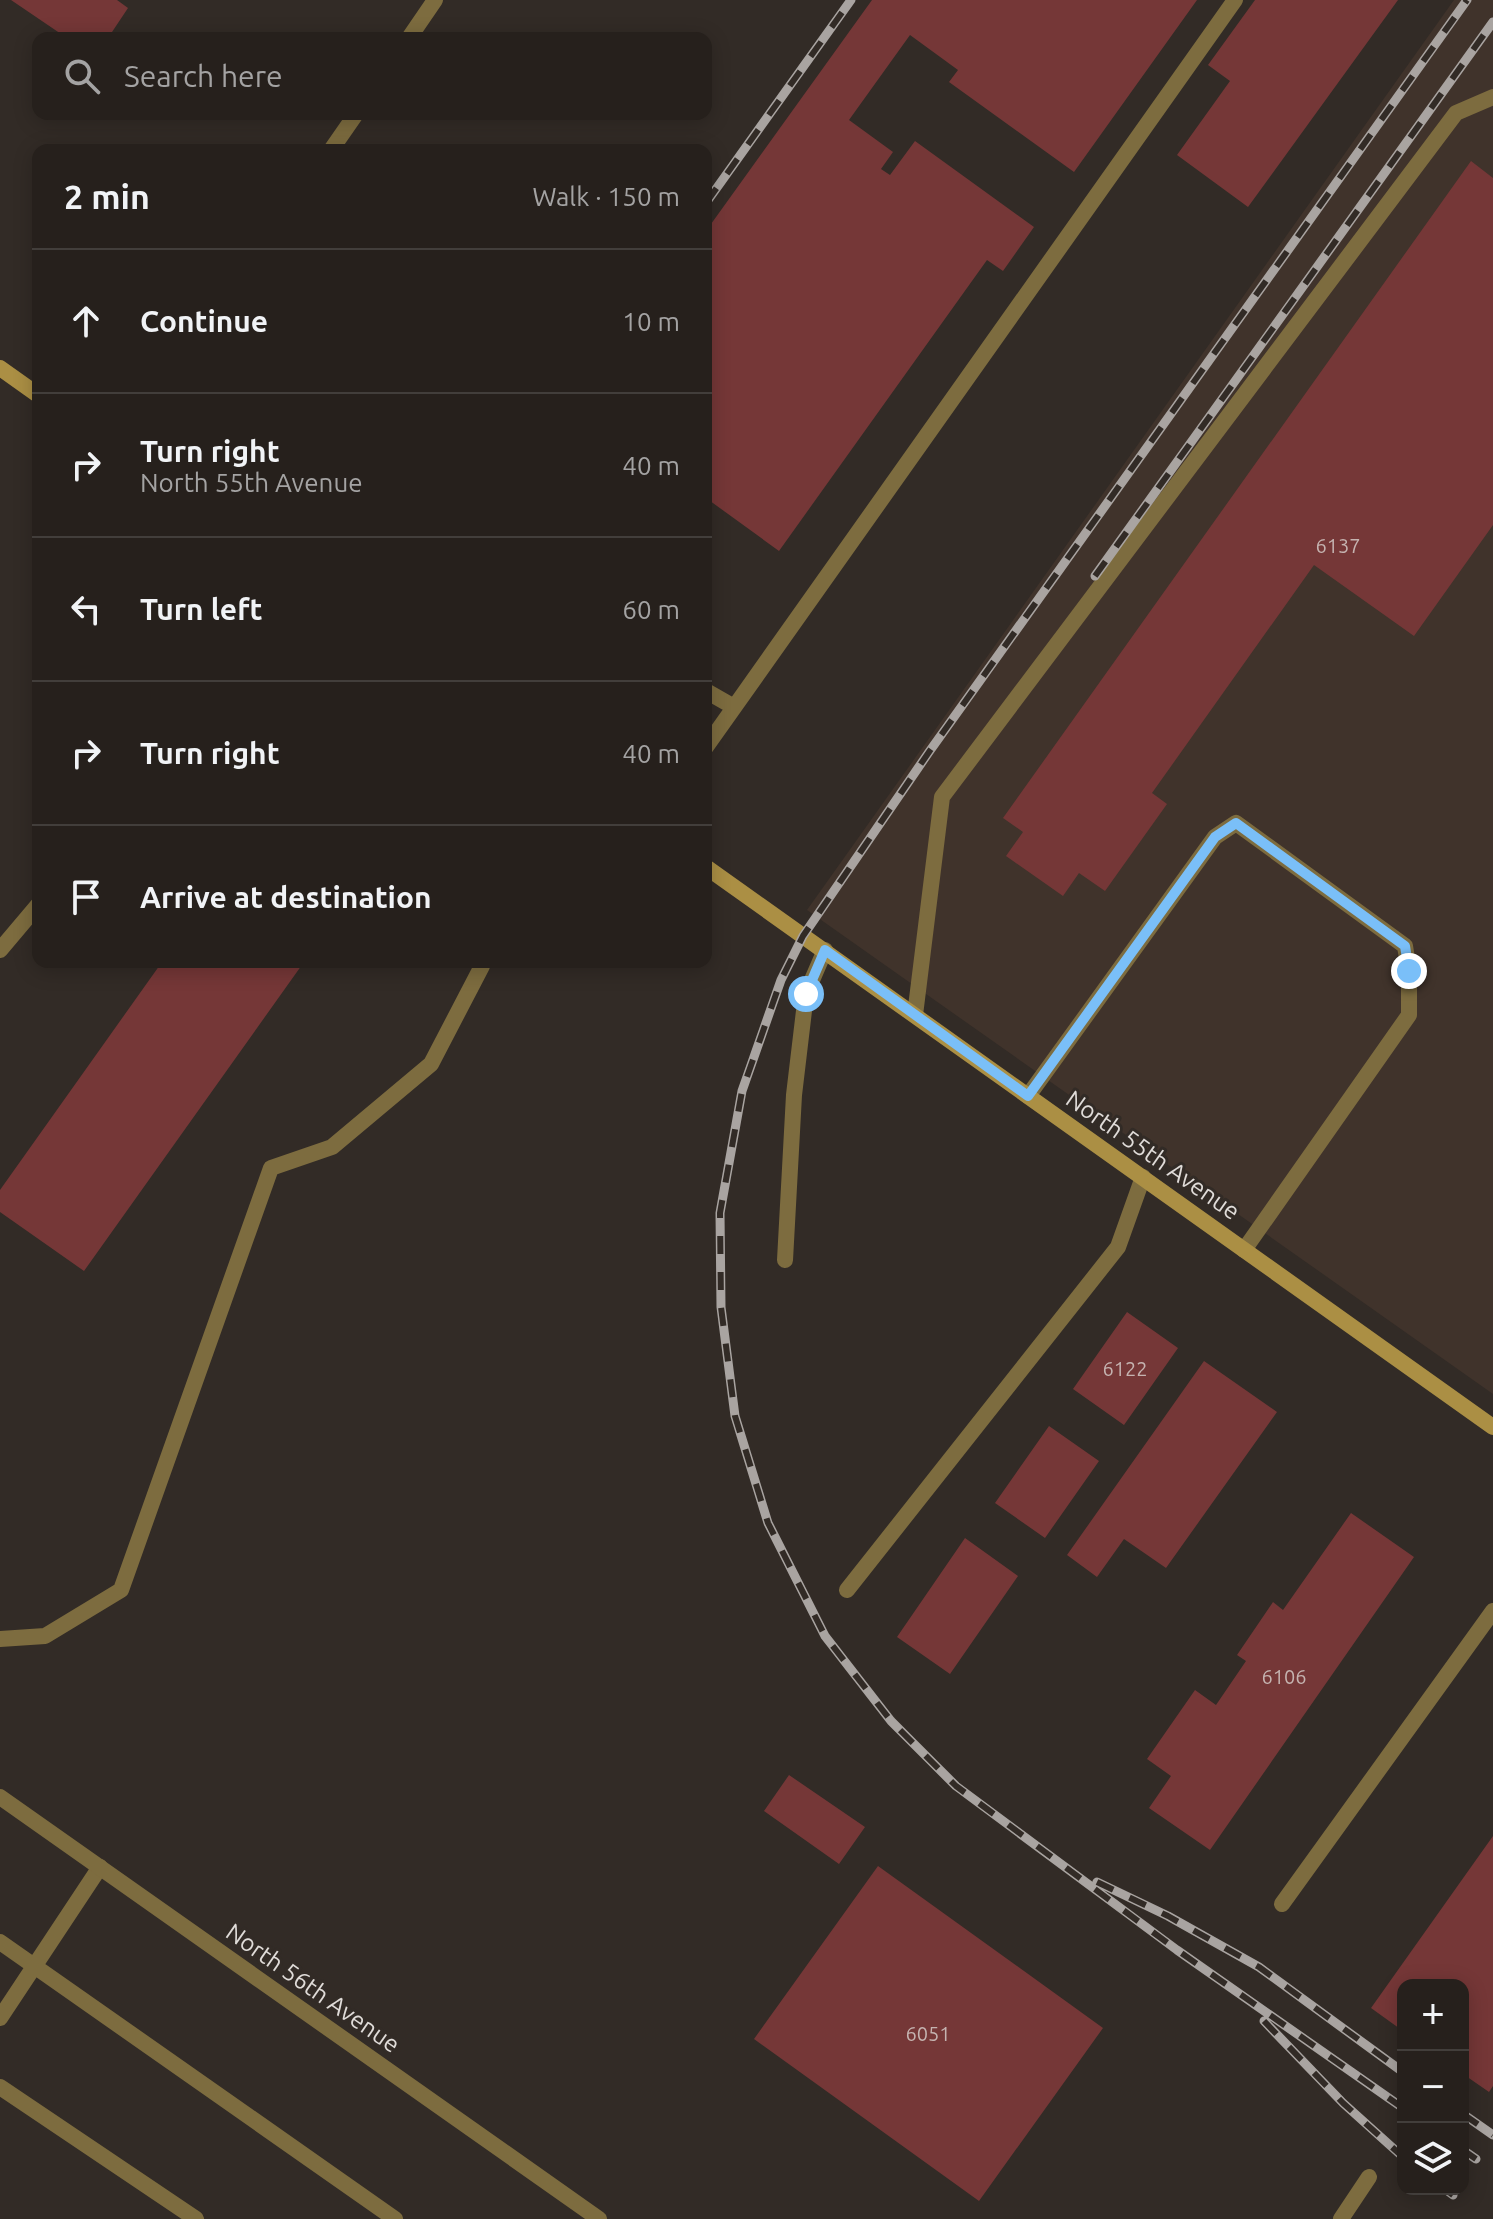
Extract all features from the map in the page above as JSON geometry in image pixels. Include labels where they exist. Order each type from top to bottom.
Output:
[{"type":"street","points":[[413,32],[435,0]]},
{"type":"street","points":[[712,738],[1235,0]]},
{"type":"street","points":[[915,1015],[942,797],[1456,113],[1493,97]]},
{"type":"street","points":[[335,144],[352,120]]},
{"type":"street","points":[[0,368],[32,391]]},
{"type":"street","points":[[712,694],[734,707]]},
{"type":"street","points":[[1028,1096],[1215,837],[1236,823],[1405,946],[1409,971],[1409,1015],[1244,1250]]},
{"type":"street","name":"North 55th Avenue","points":[[712,871],[1493,1427]]},
{"type":"street","points":[[0,950],[32,912]]},
{"type":"street","points":[[785,1260],[794,1095],[806,994],[825,950]]},
{"type":"street","points":[[0,1639],[45,1636],[121,1590],[271,1168],[332,1147],[431,1064],[481,968]]},
{"type":"street","points":[[847,1590],[1118,1247],[1143,1177]]},
{"type":"street","points":[[1282,1904],[1493,1611]]},
{"type":"street","name":"North 56th Avenue","points":[[0,1797],[599,2219]]},
{"type":"street","points":[[0,2018],[100,1867]]},
{"type":"street","points":[[0,1942],[395,2219]]},
{"type":"street","points":[[0,2087],[196,2219]]},
{"type":"street","points":[[1341,2219],[1369,2177]]},
{"type":"shaded area","points":[[1454,0],[1493,0],[1493,1394],[807,910]]},
{"type":"building","points":[[11,0],[117,0],[128,8],[112,32],[58,32]]},
{"type":"building","points":[[872,0],[1197,0],[1074,172],[949,82],[958,70],[910,35],[849,120],[893,152],[881,169],[890,175],[915,141],[1034,227],[1003,271],[987,260],[779,551],[712,502],[712,223]]},
{"type":"building","points":[[1255,0],[1398,0],[1248,207],[1177,155],[1230,81],[1208,65]]},
{"type":"building","points":[[1471,161],[1493,178],[1493,525],[1414,636],[1314,565],[1152,793],[1167,804],[1105,891],[1079,873],[1063,896],[1006,856],[1023,832],[1003,818]]},
{"type":"building","points":[[158,968],[300,968],[84,1271],[0,1212],[0,1190]]},
{"type":"building","points":[[1127,1312],[1178,1348],[1124,1425],[1073,1389]]},
{"type":"building","points":[[1204,1361],[1277,1412],[1166,1568],[1124,1539],[1097,1577],[1067,1555]]},
{"type":"building","points":[[1049,1426],[1099,1461],[1045,1538],[995,1503]]},
{"type":"building","points":[[1351,1513],[1414,1557],[1210,1850],[1149,1808],[1171,1776],[1147,1759],[1195,1690],[1216,1705],[1246,1661],[1237,1655],[1273,1602],[1283,1610]]},
{"type":"building","points":[[965,1538],[1018,1576],[950,1674],[897,1637]]},
{"type":"building","points":[[789,1775],[865,1827],[839,1864],[764,1811]]},
{"type":"building","points":[[1493,1836],[1493,2086],[1489,2092],[1469,2078],[1469,1979],[1397,1979],[1397,2027],[1371,2008]]},
{"type":"building","points":[[878,1866],[1103,2028],[979,2201],[754,2039]]},
{"type":"railway","points":[[712,195],[851,0]]},
{"type":"railway","points":[[1397,2104],[1177,1950],[956,1786],[891,1721],[825,1636],[768,1523],[735,1416],[721,1307],[720,1213],[742,1091],[781,980],[803,936],[929,752],[1467,0]]},
{"type":"railway","points":[[1095,576],[1493,22]]},
{"type":"railway","points":[[1097,1882],[1168,1916],[1259,1967],[1397,2068]]},
{"type":"railway","points":[[1264,2021],[1343,2103],[1397,2152]]},
{"type":"railway","points":[[1469,2118],[1493,2135]]},
{"type":"railway","points":[[1469,2154],[1476,2159]]},
{"type":"route","points":[[806,994],[825,950],[1028,1096],[1215,837],[1236,823],[1405,946],[1409,971]]}]
